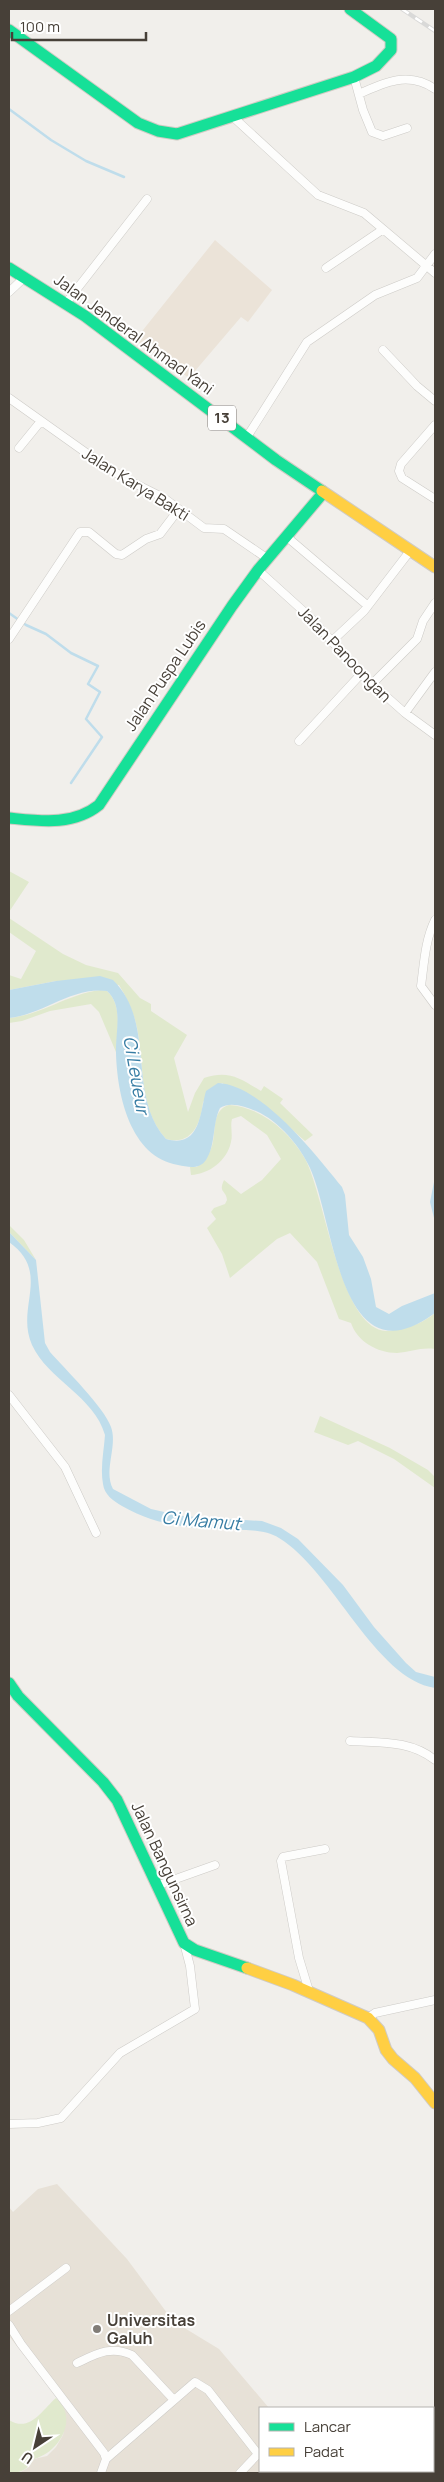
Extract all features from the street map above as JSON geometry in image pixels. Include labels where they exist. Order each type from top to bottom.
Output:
[{"type":"main road","points":[[9,30],[147,128],[177,134],[354,76],[376,66],[388,55],[392,46],[391,39],[350,9]]},
{"type":"main road","name":"Jalan Jenderal Ahmad Yani","points":[[9,268],[66,303],[323,493],[435,567]]},
{"type":"main road","name":"Jalan Puspa Lubis","points":[[9,818],[50,820],[77,818],[93,811],[207,641],[258,570],[323,493]]},
{"type":"main road","name":"Jalan Bangunsirna","points":[[9,1683],[18,1696],[110,1790],[123,1810],[156,1886],[184,1943],[195,1950],[309,1991],[368,2018]]},
{"type":"main road","points":[[368,2018],[378,2030],[390,2055],[415,2078],[435,2103]]},
{"type":"street","points":[[354,76],[370,128],[375,135],[383,136],[407,128]]},
{"type":"street","points":[[359,94],[388,82],[407,78],[423,81],[435,88]]},
{"type":"street","points":[[232,116],[318,195],[360,211],[435,273]]},
{"type":"street","points":[[66,303],[147,199]]},
{"type":"street","points":[[326,268],[382,230]]},
{"type":"street","points":[[247,438],[307,342],[375,296],[412,281],[426,267],[435,254]]},
{"type":"street","points":[[9,292],[25,277]]},
{"type":"street","points":[[383,350],[416,386],[435,401]]},
{"type":"street","name":"Jalan Karya Bakti","points":[[9,398],[119,475],[149,490],[204,528],[226,530],[268,558]]},
{"type":"street","points":[[18,448],[41,420]]},
{"type":"street","points":[[435,425],[401,464],[399,471],[402,478],[435,500]]},
{"type":"street","points":[[9,639],[80,532],[89,532],[116,554],[122,555],[146,539],[160,534],[179,509]]},
{"type":"street","points":[[287,537],[368,606]]},
{"type":"street","points":[[331,642],[368,606],[410,551]]},
{"type":"street","name":"Jalan Panoongan","points":[[258,570],[301,608],[361,674],[405,713],[435,735]]},
{"type":"street","points":[[372,684],[417,639],[423,621],[435,604]]},
{"type":"street","points":[[405,713],[435,672]]},
{"type":"street","points":[[299,741],[361,674]]},
{"type":"street","points":[[435,920],[430,930],[424,957],[421,986],[435,1005]]},
{"type":"street","points":[[9,1395],[11,1408],[65,1467],[96,1534]]},
{"type":"street","points":[[350,1741],[403,1744],[424,1751],[435,1760]]},
{"type":"street","points":[[309,1991],[299,1958],[281,1861],[283,1857],[325,1850]]},
{"type":"street","points":[[156,1886],[216,1865]]},
{"type":"street","points":[[9,2124],[34,2124],[61,2118],[120,2053],[195,2008],[193,1986],[184,1943]]},
{"type":"street","points":[[368,2018],[375,2013],[435,2000]]},
{"type":"street","points":[[9,2310],[66,2268]]},
{"type":"street","points":[[9,2325],[26,2352],[104,2453],[106,2459]]},
{"type":"street","points":[[77,2363],[104,2351],[124,2351],[132,2355],[174,2400]]},
{"type":"street","points":[[101,2473],[106,2459],[195,2382],[208,2390],[258,2454],[240,2473]]},
{"type":"shaded area","points":[[215,240],[272,290],[248,322],[241,317],[189,378],[135,340]]},
{"type":"shaded area","name":"Universitas Galuh","points":[[57,2184],[127,2259],[173,2321],[219,2349],[268,2407],[259,2407],[259,2472],[295,2472],[19,2473],[29,2467],[34,2459],[47,2456],[56,2447],[63,2435],[65,2424],[62,2403],[9,2336],[9,2207],[13,2212],[38,2189]]},
{"type":"green space","points":[[9,871],[29,882],[9,912]]},
{"type":"green space","points":[[9,918],[63,954],[86,965],[118,973],[140,998],[151,1004],[151,1011],[187,1035],[174,1058],[188,1112],[195,1093],[204,1078],[227,1075],[240,1079],[261,1091],[264,1086],[283,1099],[280,1103],[313,1135],[305,1141],[264,1105],[222,1083],[203,1102],[200,1118],[189,1136],[175,1140],[166,1139],[157,1127],[151,1114],[144,1086],[136,1022],[119,985],[56,981],[9,990],[9,975],[21,979],[36,951],[9,932]]},
{"type":"green space","points":[[107,991],[112,997],[117,1011],[116,1052],[99,1012],[91,1004],[50,1011],[22,1021],[9,1023],[9,1018],[32,1013],[88,992]]},
{"type":"green space","points":[[229,1105],[252,1110],[262,1115],[290,1138],[304,1157],[312,1174],[335,1256],[356,1308],[370,1324],[386,1331],[415,1325],[435,1313],[435,1349],[397,1353],[382,1351],[369,1345],[358,1335],[351,1323],[339,1319],[317,1262],[290,1233],[277,1239],[230,1278],[222,1254],[207,1228],[216,1219],[211,1212],[214,1208],[225,1204],[227,1200],[222,1184],[224,1180],[241,1194],[262,1180],[281,1159],[267,1135],[241,1116],[232,1119],[231,1142],[226,1155],[221,1161],[211,1169],[191,1175],[190,1167],[197,1167],[210,1151],[216,1118],[223,1108]]},
{"type":"green space","points":[[9,1225],[24,1240],[36,1260],[9,1232]]},
{"type":"green space","points":[[320,1416],[390,1448],[428,1470],[435,1477],[435,1488],[394,1459],[358,1441],[348,1445],[314,1432]]},
{"type":"green space","points":[[56,2398],[63,2406],[66,2415],[66,2424],[58,2442],[52,2449],[34,2459],[23,2470],[9,2473],[9,2420],[23,2424],[29,2422],[41,2414]]},
{"type":"water","name":"Ci Leueur","points":[[100,976],[113,980],[126,997],[139,1037],[147,1101],[154,1121],[166,1139],[178,1141],[186,1139],[192,1133],[200,1118],[206,1091],[218,1083],[235,1087],[252,1096],[270,1108],[287,1124],[342,1187],[345,1195],[349,1235],[363,1257],[371,1279],[376,1307],[389,1314],[402,1306],[435,1293],[435,1313],[403,1329],[378,1328],[360,1313],[346,1287],[335,1256],[319,1193],[310,1168],[295,1143],[265,1115],[238,1105],[220,1108],[209,1154],[206,1160],[197,1167],[182,1166],[162,1160],[148,1150],[129,1121],[123,1104],[117,1069],[117,1012],[112,997],[107,991],[82,993],[33,1012],[9,1018],[9,990],[56,981]]},
{"type":"water","points":[[435,1177],[435,1222],[430,1202]]},
{"type":"water","name":"Ci Mamut","points":[[9,1232],[36,1260],[45,1343],[50,1352],[101,1409],[111,1427],[113,1442],[109,1474],[113,1489],[151,1509],[182,1516],[262,1521],[281,1528],[298,1539],[343,1585],[374,1627],[406,1663],[416,1672],[435,1677],[435,1688],[413,1680],[393,1665],[355,1622],[318,1574],[299,1554],[279,1538],[265,1532],[168,1524],[133,1512],[110,1497],[105,1491],[102,1478],[105,1435],[99,1421],[91,1409],[39,1357],[32,1345],[27,1317],[31,1278],[22,1254],[9,1242]]},
{"type":"waterway","points":[[9,109],[51,140],[86,161],[124,177]]},
{"type":"waterway","points":[[9,613],[26,625],[46,634],[71,653],[98,666],[88,684],[100,692],[86,719],[102,737],[71,783]]},
{"type":"railway","points":[[402,9],[435,31]]},
{"type":"traffic: fast","points":[[9,30],[138,123],[158,131],[177,134],[354,77],[376,66],[391,50],[391,39],[350,9]]},
{"type":"traffic: fast","points":[[9,268],[85,316],[276,460],[322,491]]},
{"type":"traffic: fast","points":[[9,818],[44,821],[67,819],[89,812],[99,805],[232,606],[258,570],[323,493]]},
{"type":"traffic: fast","points":[[9,1683],[18,1696],[103,1782],[117,1800],[184,1943],[195,1950],[247,1968]]},
{"type":"traffic: slow","points":[[322,491],[435,567]]},
{"type":"traffic: slow","points":[[247,1968],[293,1985],[368,2018],[379,2030],[386,2050],[393,2059],[415,2078],[435,2103]]},
{"type":"place","name":"Universitas Galuh","points":[[97,2329]]}]
